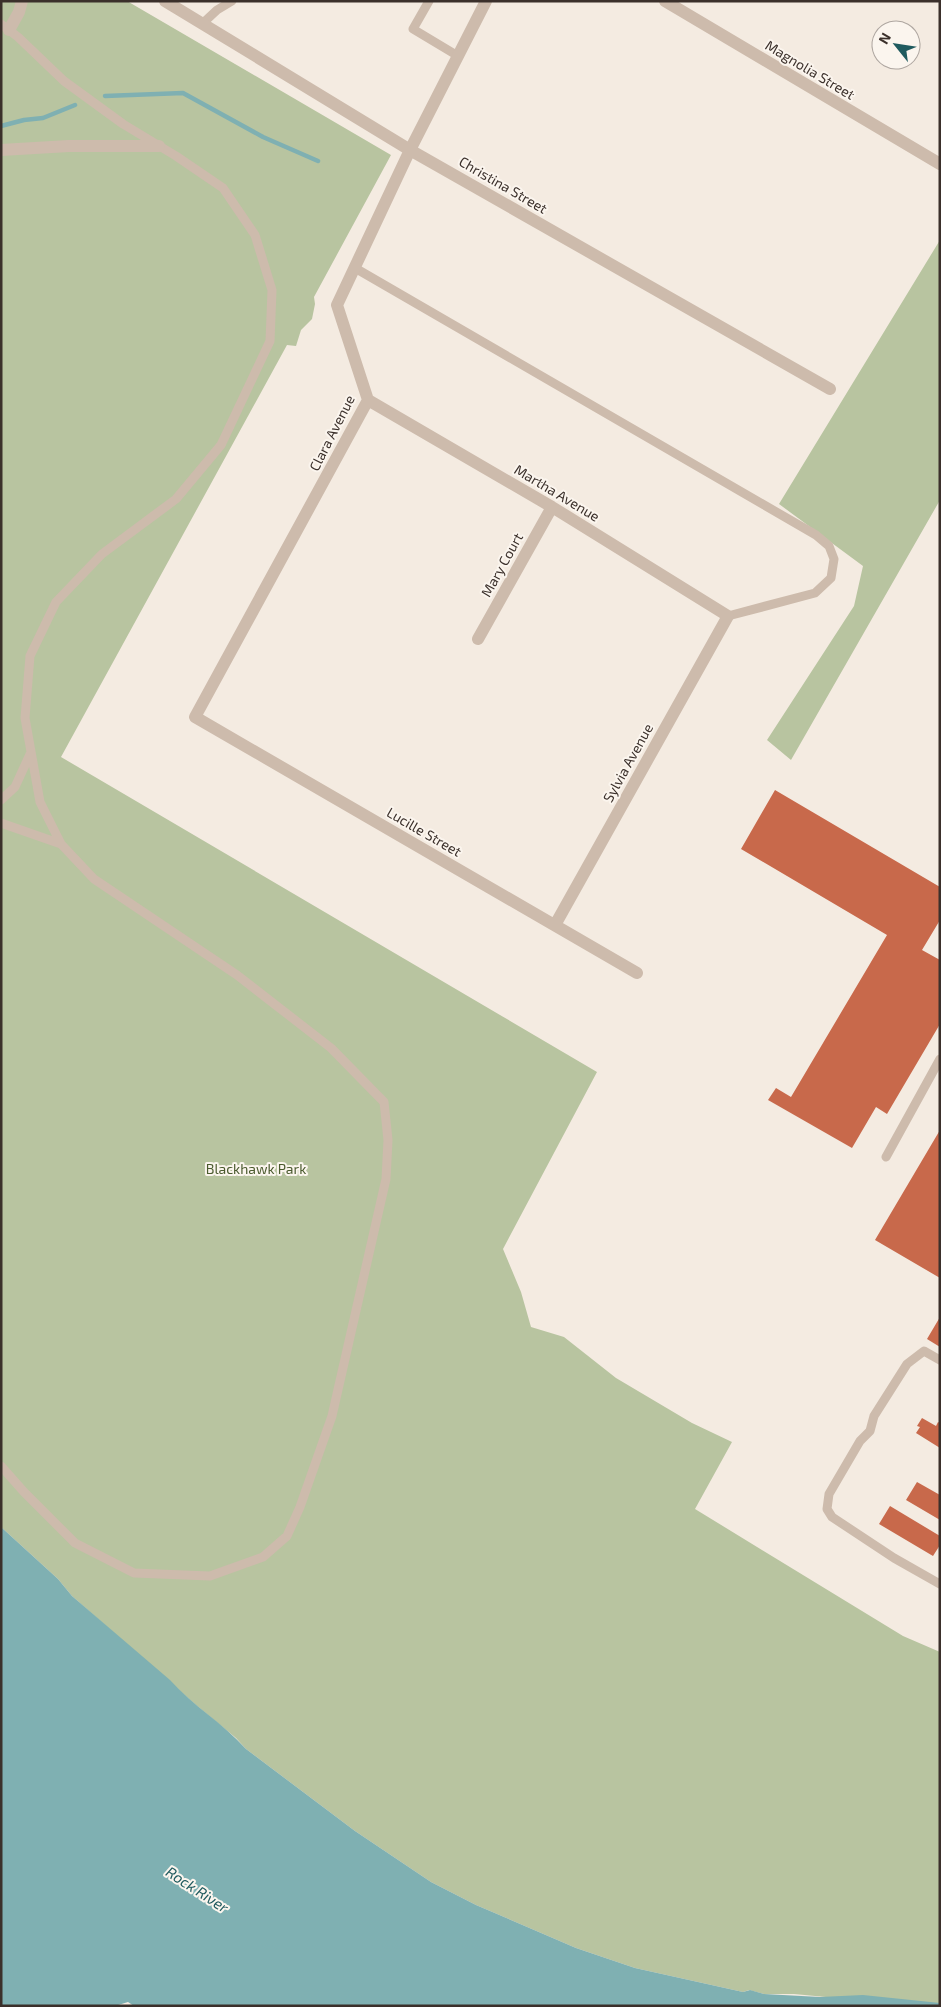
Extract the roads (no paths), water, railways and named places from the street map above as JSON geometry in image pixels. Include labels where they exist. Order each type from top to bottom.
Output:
[{"type":"street","points":[[5,27],[19,12],[22,1]]},
{"type":"street","name":"Christina Street","points":[[165,1],[410,150],[830,389]]},
{"type":"street","name":"Clara Avenue","points":[[195,717],[368,400],[337,305],[410,150],[486,1]]},
{"type":"street","name":"Magnolia Street","points":[[665,1],[940,164]]},
{"type":"street","points":[[1,150],[69,146],[159,146]]},
{"type":"street","name":"Martha Avenue","points":[[368,400],[552,506],[728,616]]},
{"type":"street","name":"Mary Court","points":[[478,639],[552,506]]},
{"type":"street","name":"Sylvia Avenue","points":[[555,925],[728,616]]},
{"type":"street","name":"Lucille Street","points":[[195,717],[637,973]]},
{"type":"lane","points":[[202,24],[232,1]]},
{"type":"lane","points":[[429,1],[413,29],[458,56]]},
{"type":"lane","points":[[1,1466],[75,1543],[134,1573],[210,1576],[263,1557],[287,1536],[300,1507],[332,1416],[386,1179],[388,1140],[384,1102],[331,1048],[237,975],[94,879],[61,844],[40,802],[25,718],[30,656],[56,602],[102,554],[176,499],[221,445],[270,341],[272,290],[255,236],[223,188],[123,124],[64,81],[5,27]]},
{"type":"lane","points":[[355,268],[816,535],[829,546],[834,559],[831,578],[815,593],[728,616]]},
{"type":"lane","points":[[1,800],[14,787],[31,751]]},
{"type":"lane","points":[[1,823],[61,844]]},
{"type":"lane","points":[[886,1157],[940,1060]]},
{"type":"lane","points":[[940,1360],[924,1351],[907,1364],[874,1416],[870,1431],[860,1441],[829,1494],[826,1509],[832,1517],[894,1558],[940,1584]]},
{"type":"water","name":"Rock River","points":[[1,1527],[58,1579],[72,1596],[228,1731],[246,1749],[355,1831],[431,1882],[476,1905],[576,1948],[635,1968],[743,1992],[750,1990],[764,1994],[820,1997],[863,1995],[940,2003],[940,2006],[134,2006],[128,2002],[115,2006],[1,2006]]},
{"type":"waterway","points":[[105,96],[183,93],[263,137],[318,161]]},
{"type":"waterway","points":[[1,126],[24,120],[43,118],[75,105]]},
{"type":"park label","name":"Blackhawk Park","points":[[256,1169]]}]
